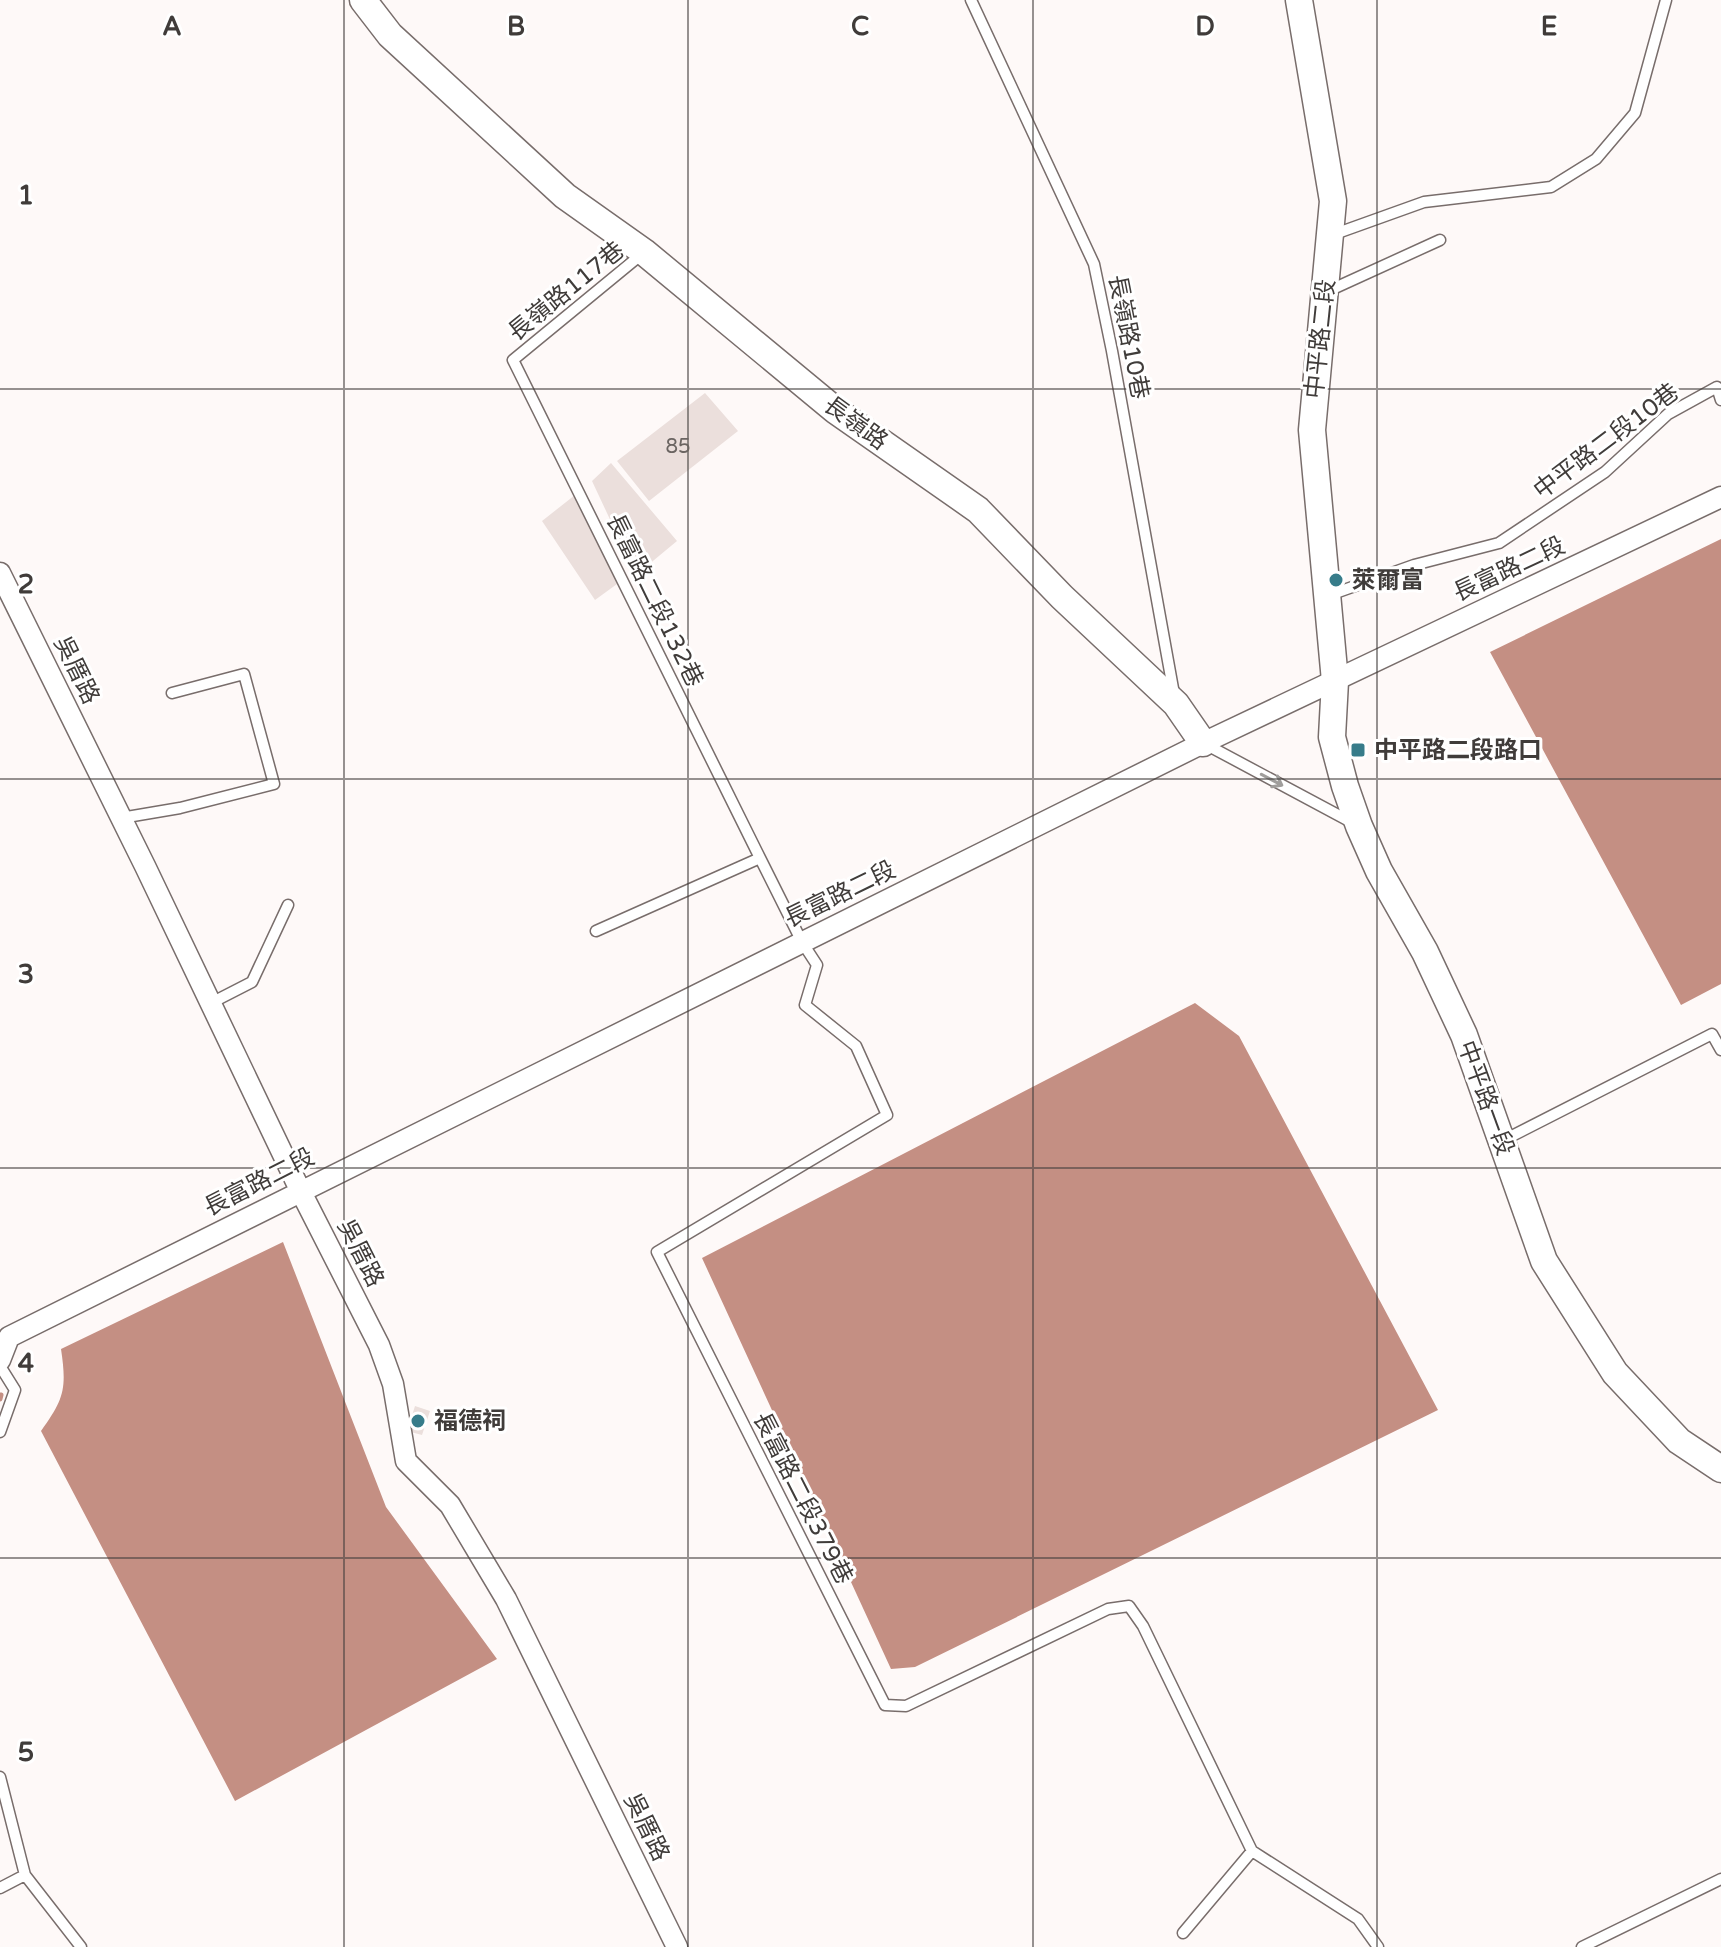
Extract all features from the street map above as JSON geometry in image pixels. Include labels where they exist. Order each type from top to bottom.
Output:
[{"type":"street","name":"長嶺路","points":[[363,0],[390,35],[565,196],[644,252],[835,410],[978,510],[1062,597],[1176,704],[1203,743]]},
{"type":"street","name":"中平路二段","points":[[1299,0],[1333,201],[1312,430],[1335,681]]},
{"type":"street","name":"長富路二段","points":[[0,1363],[9,1337],[300,1190],[1203,743],[1721,497]]},
{"type":"street","name":"吳厝路","points":[[0,573],[300,1190],[379,1345],[393,1384],[406,1461],[450,1505],[506,1599],[677,1947]]},
{"type":"street","name":"中平路一段","points":[[1335,681],[1332,737],[1359,826],[1379,871],[1425,952],[1464,1035],[1544,1261],[1615,1373],[1679,1441],[1721,1469]]},
{"type":"lane","name":"長嶺路10巷","points":[[971,0],[1094,264],[1176,704]]},
{"type":"lane","points":[[1330,236],[1424,202],[1551,187],[1596,159],[1635,113],[1666,0]]},
{"type":"lane","points":[[1324,293],[1440,240]]},
{"type":"lane","name":"長嶺路117巷","points":[[513,360],[644,252]]},
{"type":"lane","name":"長富路二段132巷","points":[[513,360],[802,942]]},
{"type":"lane","name":"中平路二段10巷","points":[[1326,596],[1414,565],[1499,543],[1605,472],[1668,414],[1717,387],[1721,400]]},
{"type":"lane","points":[[121,818],[180,808],[274,784],[244,674],[172,693]]},
{"type":"lane","name":"長嶺路","points":[[1203,743],[1359,826]]},
{"type":"lane","points":[[596,931],[760,858]]},
{"type":"lane","points":[[211,1003],[252,982],[288,905]]},
{"type":"lane","name":"長富路二段379巷","points":[[802,942],[817,965],[805,1005],[856,1046],[887,1115],[657,1252],[885,1705],[906,1706],[1108,1609],[1129,1606],[1143,1626],[1252,1851]]},
{"type":"lane","points":[[1502,1141],[1712,1034],[1721,1050]]},
{"type":"lane","points":[[0,1363],[15,1390],[0,1432]]},
{"type":"lane","points":[[0,1777],[25,1875],[81,1947]]},
{"type":"lane","points":[[1183,1933],[1252,1851],[1358,1919],[1378,1947]]},
{"type":"lane","points":[[0,1888],[25,1875]]},
{"type":"lane","points":[[1582,1947],[1721,1879]]},
{"type":"shaded area","points":[[1721,539],[1721,984],[1681,1005],[1490,652]]},
{"type":"shaded area","points":[[1195,1003],[1239,1036],[1438,1410],[915,1667],[891,1669],[702,1258]]},
{"type":"shaded area","points":[[283,1242],[386,1507],[497,1659],[235,1801],[41,1431],[62,1393],[64,1374],[61,1349]]},
{"type":"building","points":[[705,393],[738,431],[649,501],[617,461]]},
{"type":"building","points":[[611,463],[677,541],[636,575],[592,481]]},
{"type":"building","points":[[575,495],[617,584],[595,600],[542,521]]},
{"type":"building","name":"福德祠","points":[[415,1406],[430,1411],[422,1435],[407,1431]]},
{"type":"waterway","points":[[0,1399],[1,1395]]},
{"type":"place","name":"萊爾富","points":[[1336,580]]},
{"type":"place","name":"中平路二段路口","points":[[1358,750]]},
{"type":"place","name":"福德祠","points":[[418,1421]]}]
